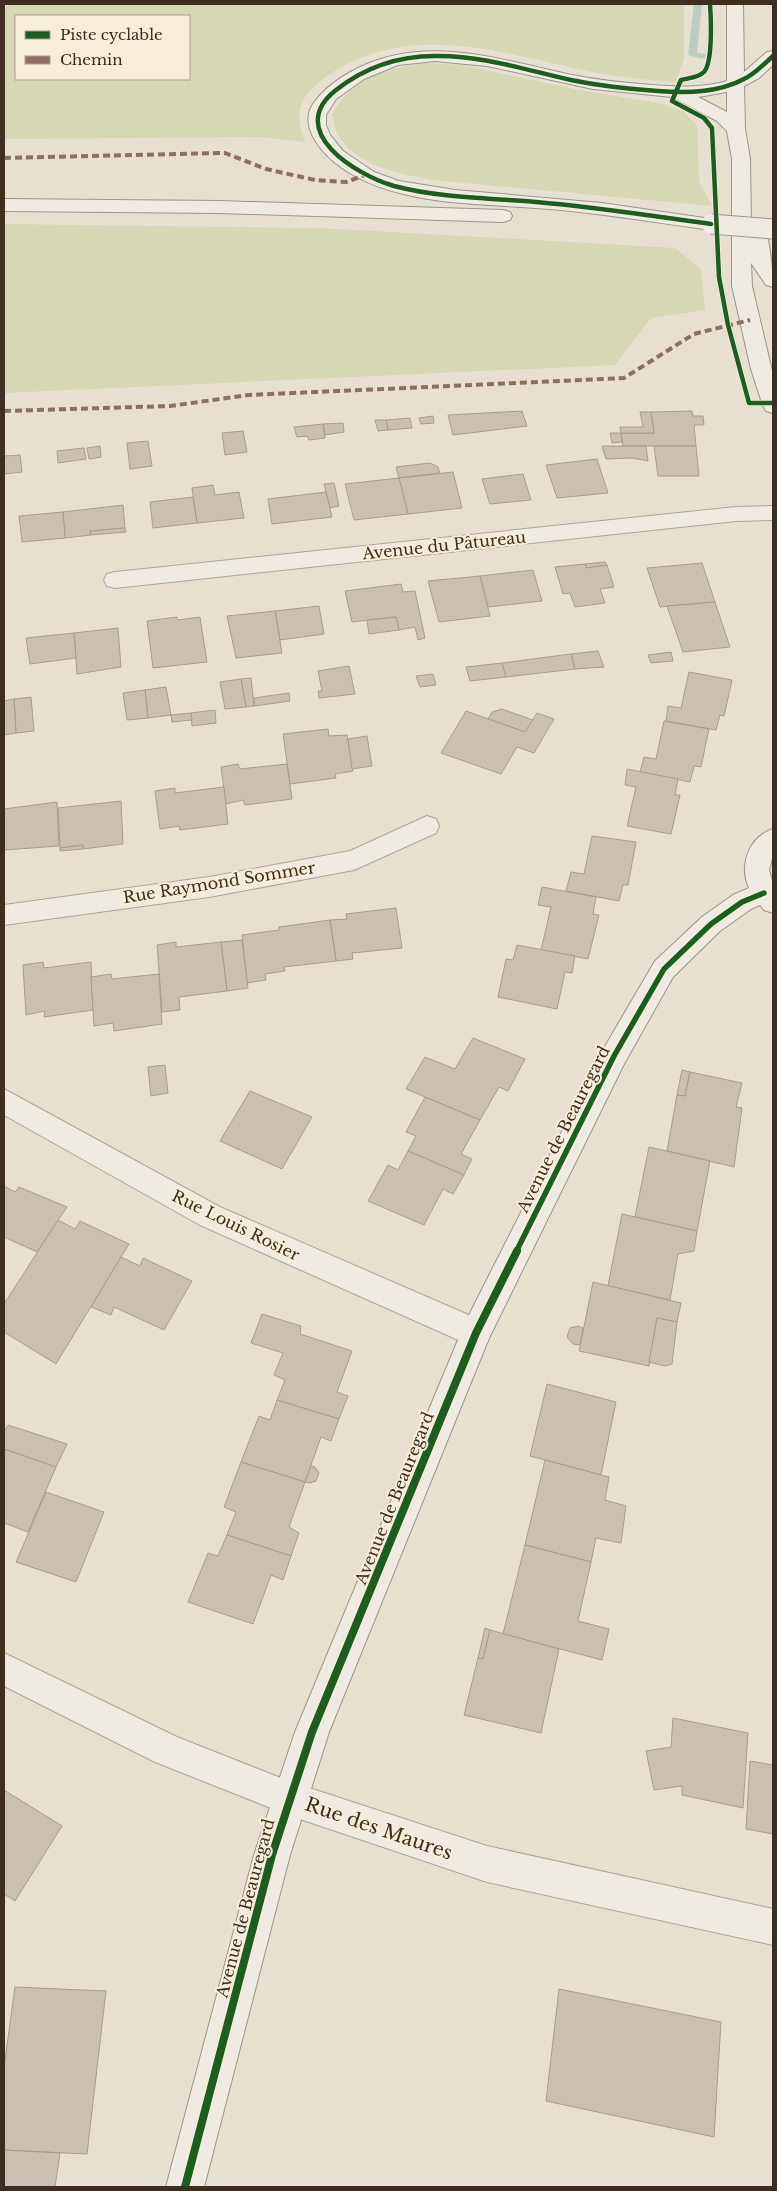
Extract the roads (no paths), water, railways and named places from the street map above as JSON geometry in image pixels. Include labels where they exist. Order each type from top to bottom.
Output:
[{"type":"street","points":[[736,4],[736,129],[741,159],[742,286],[761,369],[773,404]]},
{"type":"street","points":[[712,224],[569,205],[432,192],[375,180],[332,151],[317,126],[317,115],[321,105],[344,82],[376,66],[415,57],[444,56],[476,59],[598,85],[676,92],[706,91],[736,83],[759,70],[773,56]]},
{"type":"street","points":[[676,92],[723,117],[736,129]]},
{"type":"street","points":[[741,159],[751,175],[755,198],[759,258],[762,270],[773,281]]},
{"type":"street","points":[[4,205],[381,211],[712,224],[773,229]]},
{"type":"street","name":"Avenue du Pâtureau","points":[[115,580],[726,515],[773,513]]},
{"type":"street","name":"Rue Raymond Sommer","points":[[4,914],[209,886],[354,860],[427,826]]},
{"type":"street","points":[[769,898],[757,878],[756,862],[763,848],[773,839]]},
{"type":"street","name":"Avenue de Beauregard","points":[[185,2187],[272,1855],[312,1732],[476,1333],[614,1056],[664,969],[711,924],[742,902],[769,898]]},
{"type":"street","name":"Rue Louis Rosier","points":[[4,1101],[210,1216],[476,1333]]},
{"type":"street","name":"Rue des Maures","points":[[4,1669],[167,1750],[291,1798],[487,1864],[773,1927]]},
{"type":"waterway","points":[[698,4],[692,55],[702,56]]}]
